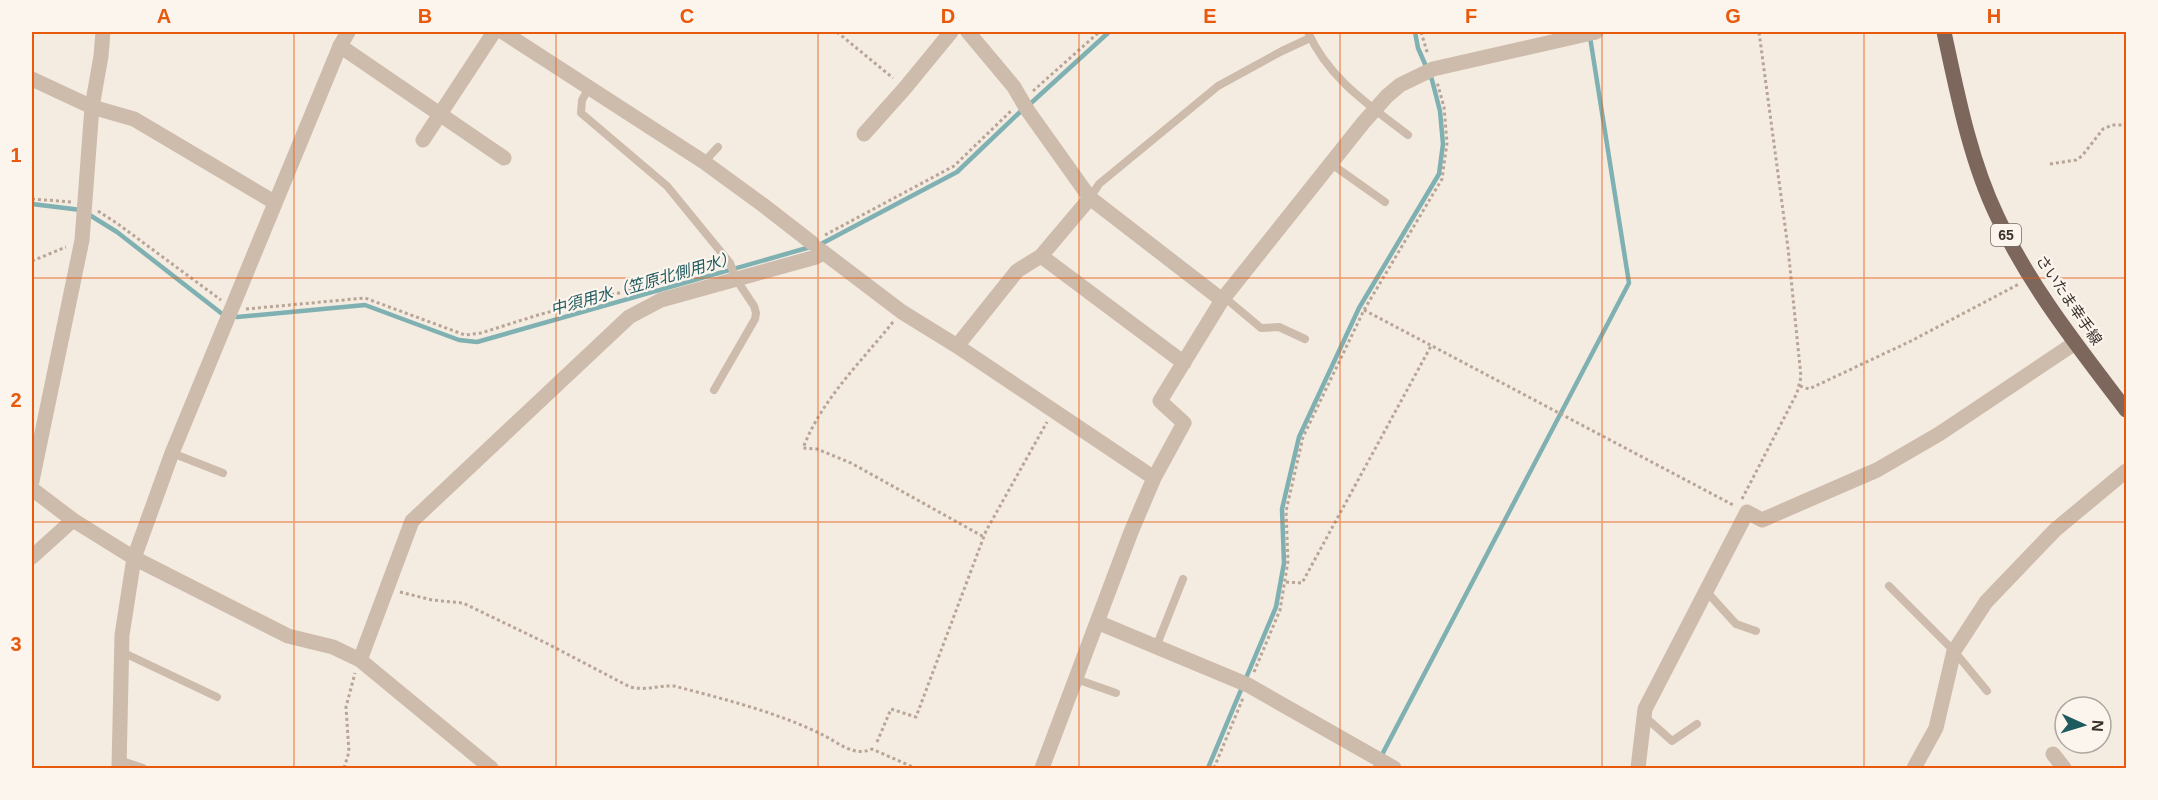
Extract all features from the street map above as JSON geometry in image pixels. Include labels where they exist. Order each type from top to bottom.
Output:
[{"type":"main road","name":"さいたま幸手線","points":[[1944,32],[1959,100],[1995,214],[2031,278],[2075,343],[2127,410]]},
{"type":"street","points":[[32,481],[81,240],[92,107],[103,32]]},
{"type":"street","points":[[119,764],[122,635],[134,558],[172,453],[274,202],[348,32]]},
{"type":"street","points":[[423,140],[494,32]]},
{"type":"street","points":[[503,32],[704,162],[819,246],[902,312],[957,346],[1154,478]]},
{"type":"street","points":[[864,134],[951,32]]},
{"type":"street","points":[[968,32],[1014,87],[1028,111],[1090,198],[1222,299]]},
{"type":"street","points":[[1042,768],[1131,532],[1154,478],[1184,423],[1160,401],[1222,299],[1330,164],[1375,110],[1400,85],[1433,69],[1596,32]]},
{"type":"street","points":[[340,46],[504,158]]},
{"type":"street","points":[[32,79],[92,107],[134,118],[274,202]]},
{"type":"street","points":[[957,346],[1017,271],[1041,256],[1090,198]]},
{"type":"street","points":[[360,660],[412,521],[629,318],[661,300],[816,257],[819,246]]},
{"type":"street","points":[[1041,256],[1184,363]]},
{"type":"street","points":[[1638,768],[1645,709],[1747,512],[1762,520],[1877,470],[1939,434],[2075,343]]},
{"type":"street","points":[[1914,768],[1936,728],[1954,651],[1986,602],[2055,530],[2127,471]]},
{"type":"street","points":[[32,489],[73,520],[134,558],[288,636],[333,647],[360,660],[491,768]]},
{"type":"street","points":[[32,557],[73,520]]},
{"type":"street","points":[[1097,622],[1248,685],[1394,768]]},
{"type":"street","points":[[2054,755],[2064,768]]},
{"type":"lane","points":[[1090,198],[1099,184],[1218,86],[1309,35],[1332,72],[1375,110],[1408,135]]},
{"type":"lane","points":[[589,88],[582,100],[581,113],[667,186],[730,263],[736,279],[754,306],[755,320],[714,390]]},
{"type":"lane","points":[[704,162],[718,147]]},
{"type":"lane","points":[[1330,164],[1385,202]]},
{"type":"lane","points":[[1222,299],[1262,328],[1279,327],[1305,339]]},
{"type":"lane","points":[[172,453],[224,473]]},
{"type":"lane","points":[[1156,647],[1183,579]]},
{"type":"lane","points":[[1889,586],[1954,651],[1987,691]]},
{"type":"lane","points":[[1706,591],[1736,624],[1756,631]]},
{"type":"lane","points":[[122,652],[218,697]]},
{"type":"lane","points":[[1076,679],[1116,693]]},
{"type":"lane","points":[[1644,716],[1672,741],[1697,724]]},
{"type":"lane","points":[[119,764],[143,768]]},
{"type":"path","points":[[837,32],[905,88]]},
{"type":"path","points":[[1028,96],[1099,32]]},
{"type":"path","points":[[1214,768],[1280,610],[1288,561],[1286,511],[1303,437],[1364,310],[1442,179],[1447,143],[1444,107],[1421,32]]},
{"type":"path","points":[[1364,310],[1738,508],[1800,386],[1788,248],[1759,32]]},
{"type":"path","points":[[819,246],[954,166],[1015,108]]},
{"type":"path","points":[[2050,164],[2076,160],[2082,156],[2103,129],[2127,125]]},
{"type":"path","points":[[32,199],[78,203]]},
{"type":"path","points":[[93,209],[118,224],[221,300]]},
{"type":"path","points":[[32,261],[81,240]]},
{"type":"path","points":[[242,309],[365,298],[465,335],[481,333],[538,315],[730,263]]},
{"type":"path","points":[[1800,386],[1809,389],[1911,341],[2031,278]]},
{"type":"path","points":[[902,312],[855,369],[840,383],[824,407],[803,447],[817,449],[851,463],[984,537]]},
{"type":"path","points":[[1285,582],[1302,583],[1431,346]]},
{"type":"path","points":[[877,742],[891,710],[916,717],[984,537],[1053,410]]},
{"type":"path","points":[[387,588],[432,600],[463,603],[630,687],[643,690],[664,685],[674,686],[744,705],[820,734],[852,751],[861,752],[872,749],[915,768]]},
{"type":"path","points":[[344,768],[349,752],[346,707],[360,660]]},
{"type":"waterway","name":"中須用水（笠原北側用水）","points":[[1030,104],[1109,32]]},
{"type":"waterway","points":[[1208,768],[1276,607],[1284,563],[1282,509],[1299,437],[1359,308],[1439,174],[1443,144],[1440,111],[1432,80],[1418,48],[1415,32]]},
{"type":"waterway","points":[[1375,768],[1629,283],[1590,37]]},
{"type":"waterway","name":"中須用水（笠原北側用水）","points":[[237,317],[365,305],[459,340],[477,342],[821,244],[957,172],[1020,112]]},
{"type":"waterway","name":"中須用水（笠原北側用水）","points":[[32,204],[81,210]]},
{"type":"waterway","name":"中須用水（笠原北側用水）","points":[[88,214],[117,232],[221,313]]}]
